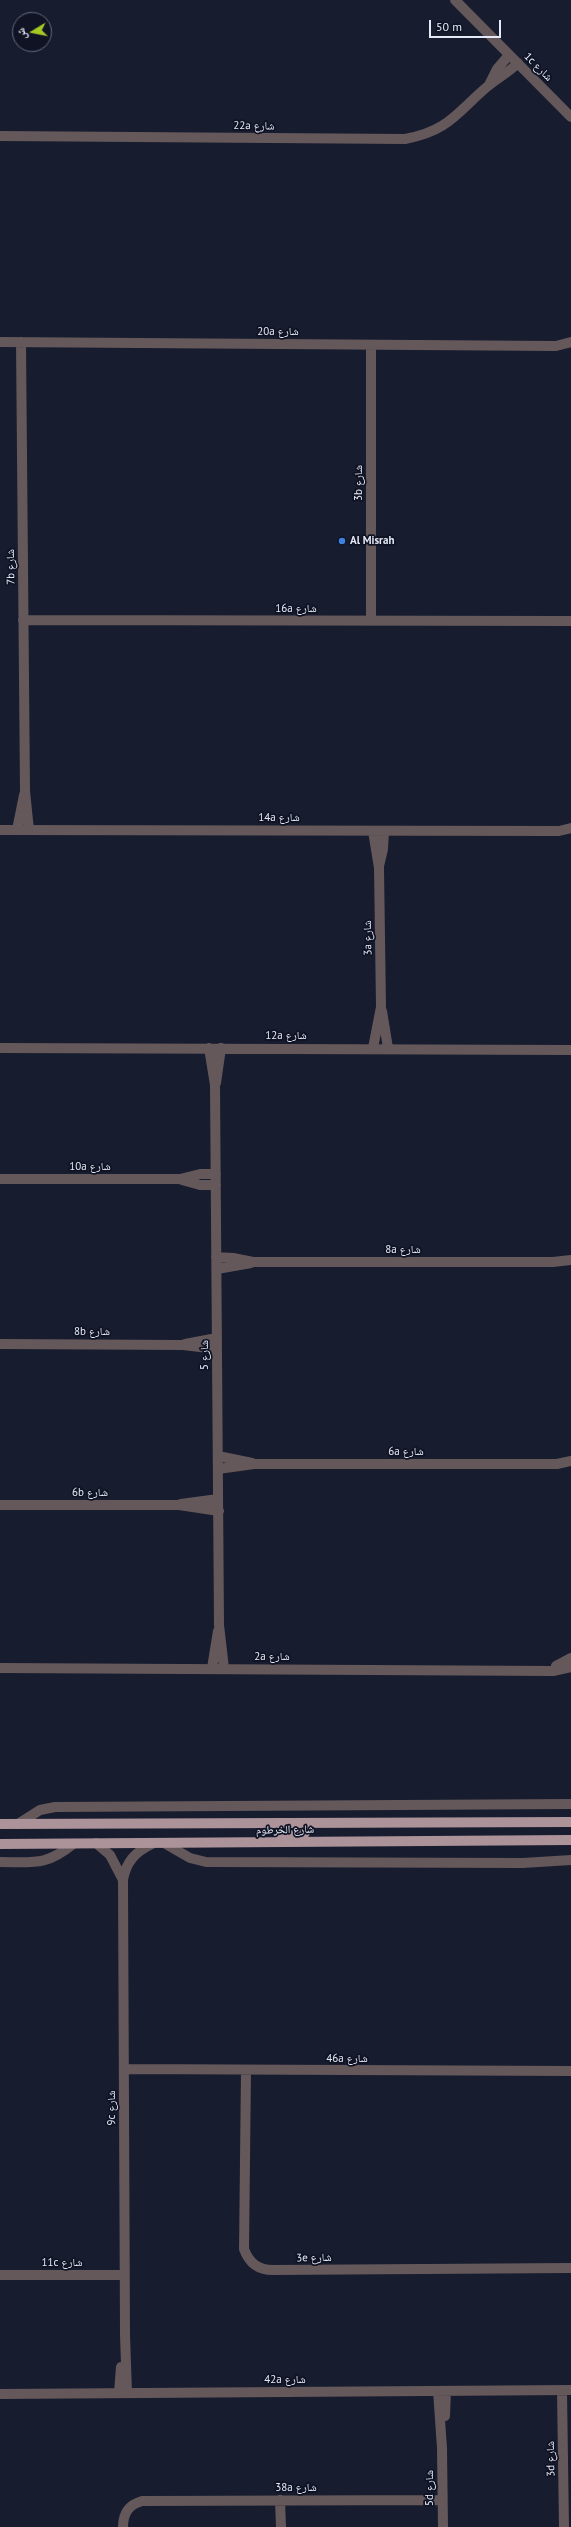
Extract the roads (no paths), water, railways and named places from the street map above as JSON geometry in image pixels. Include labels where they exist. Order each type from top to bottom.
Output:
[{"type":"main road","name":"شارع الخرطوم","points":[[0,1824],[571,1822]]},
{"type":"main road","points":[[264,1842],[283,1836],[304,1834],[309,1823]]},
{"type":"main road","name":"شارع الخرطوم","points":[[0,1844],[571,1840]]},
{"type":"street","name":"1c شارع","points":[[455,0],[571,117]]},
{"type":"street","name":"22a شارع","points":[[489,85],[498,69],[509,55]]},
{"type":"street","name":"22a شارع","points":[[0,136],[405,139],[427,134],[447,124],[489,85],[518,63]]},
{"type":"street","name":"20a شارع","points":[[0,342],[556,346],[571,348]]},
{"type":"street","name":"7b شارع","points":[[21,342],[25,791],[29,830]]},
{"type":"street","name":"20a شارع","points":[[556,346],[571,342]]},
{"type":"street","name":"3b شارع","points":[[371,345],[371,621]]},
{"type":"street","name":"16a شارع","points":[[24,620],[570,621]]},
{"type":"street","name":"7b شارع","points":[[17,830],[25,791]]},
{"type":"street","name":"14a شارع","points":[[559,831],[571,828]]},
{"type":"street","name":"14a شارع","points":[[0,830],[373,830],[559,831],[571,833]]},
{"type":"street","name":"3a شارع","points":[[373,830],[379,868],[381,1007],[388,1048]]},
{"type":"street","name":"3a شارع","points":[[379,868],[383,849],[384,831]]},
{"type":"street","name":"3a شارع","points":[[373,1048],[381,1007]]},
{"type":"street","name":"12a شارع","points":[[0,1048],[388,1048],[571,1050]]},
{"type":"street","name":"شارع 5","points":[[209,1048],[215,1085],[219,1625],[224,1668]]},
{"type":"street","name":"شارع 5","points":[[215,1085],[221,1048]]},
{"type":"street","name":"10a شارع","points":[[0,1179],[180,1179],[200,1174],[216,1174]]},
{"type":"street","name":"10a شارع","points":[[180,1179],[200,1184],[216,1185]]},
{"type":"street","name":"8a شارع","points":[[216,1257],[233,1258],[253,1262]]},
{"type":"street","name":"8a شارع","points":[[217,1268],[253,1262],[553,1262],[571,1260]]},
{"type":"street","name":"8a شارع","points":[[553,1262],[571,1265]]},
{"type":"street","name":"8b شارع","points":[[183,1345],[217,1338]]},
{"type":"street","name":"8b شارع","points":[[0,1344],[183,1345],[217,1350]]},
{"type":"street","name":"6a شارع","points":[[218,1456],[254,1464]]},
{"type":"street","name":"6a شارع","points":[[218,1468],[254,1464],[557,1464],[571,1461]]},
{"type":"street","name":"6a شارع","points":[[557,1464],[571,1468]]},
{"type":"street","name":"6b شارع","points":[[0,1505],[179,1505],[218,1499]]},
{"type":"street","name":"6b شارع","points":[[179,1505],[218,1511]]},
{"type":"street","name":"شارع 5","points":[[212,1668],[219,1625]]},
{"type":"street","name":"2a شارع","points":[[543,1671],[571,1658]]},
{"type":"street","name":"2a شارع","points":[[0,1668],[224,1668],[554,1671],[571,1666]]},
{"type":"street","points":[[18,1824],[40,1810],[55,1807],[571,1804]]},
{"type":"street","points":[[164,1843],[190,1858],[206,1862],[523,1863],[571,1860]]},
{"type":"street","points":[[0,1862],[46,1861],[58,1857],[73,1844]]},
{"type":"street","name":"9c شارع","points":[[96,1844],[113,1859],[123,1880]]},
{"type":"street","name":"9c شارع","points":[[123,2393],[123,1880],[125,1870],[135,1854],[152,1844]]},
{"type":"street","name":"46a شارع","points":[[124,2069],[246,2071],[571,2071]]},
{"type":"street","name":"3e شارع","points":[[246,2071],[244,2249],[247,2256],[258,2267],[273,2270],[571,2268]]},
{"type":"street","name":"11c شارع","points":[[0,2275],[124,2275]]},
{"type":"street","name":"42a شارع","points":[[0,2394],[566,2390]]},
{"type":"street","name":"3d شارع","points":[[564,2527],[566,2390]]},
{"type":"street","name":"5d شارع","points":[[442,2391],[443,2527]]},
{"type":"street","points":[[280,2500],[281,2527]]},
{"type":"street","name":"38a شارع","points":[[123,2527],[125,2514],[129,2508],[135,2503],[149,2501],[442,2500]]},
{"type":"place","name":"Al Misrah","points":[[342,541]]}]
